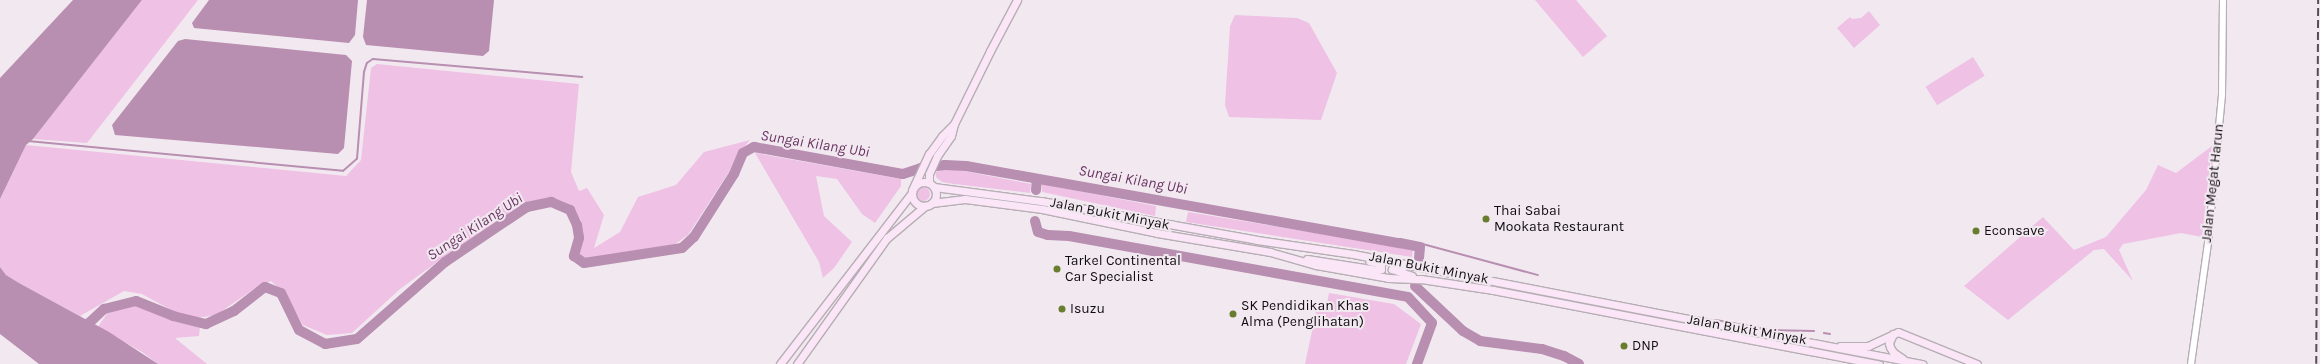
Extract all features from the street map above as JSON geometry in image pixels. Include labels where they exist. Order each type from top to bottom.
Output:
[{"type":"main road","points":[[798,364],[862,269],[887,238],[928,205],[936,195],[929,174],[937,156],[951,136],[954,124],[1017,0]]},
{"type":"main road","points":[[928,205],[915,203],[912,192],[929,154],[942,136],[954,124]]},
{"type":"main road","points":[[780,364],[919,183],[932,185]]},
{"type":"main road","name":"Jalan Bukit Minyak","points":[[932,185],[1041,201],[1249,239],[1425,267],[1767,335],[1836,346],[1851,351],[1922,364]]},
{"type":"main road","name":"Jalan Bukit Minyak","points":[[928,205],[965,199],[1042,209],[1298,259],[1316,265],[1388,278],[1421,279],[1493,290],[1879,364]]},
{"type":"main road","points":[[1298,259],[1318,260],[1377,270],[1381,269],[1381,264],[1319,249]]},
{"type":"main road","points":[[1421,279],[1393,271],[1393,268],[1425,267]]},
{"type":"main road","points":[[1836,346],[1868,346],[1876,344],[1892,334],[1904,333],[1945,352],[1977,364]]},
{"type":"main road","points":[[1892,334],[1889,343],[1890,347],[1893,352],[1906,361]]},
{"type":"street","name":"Jalan Megat Harun","points":[[2191,364],[2208,243],[2222,95],[2223,0]]},
{"type":"shaded area","points":[[73,0],[142,0],[33,139],[26,145],[0,199],[0,78]]},
{"type":"shaded area","points":[[142,0],[198,0],[87,143],[33,139]]},
{"type":"shaded area","points":[[209,0],[358,0],[355,35],[349,43],[194,28],[192,23]]},
{"type":"shaded area","points":[[367,0],[494,0],[489,51],[483,56],[366,45],[363,37]]},
{"type":"shaded area","points":[[1535,0],[1576,0],[1607,36],[1583,57]]},
{"type":"shaded area","points":[[1869,11],[1880,25],[1854,48],[1837,28],[1850,17],[1852,19],[1861,18]]},
{"type":"shaded area","points":[[1235,15],[1297,18],[1309,23],[1337,73],[1321,120],[1229,117],[1225,105],[1230,26]]},
{"type":"shaded area","points":[[185,39],[346,55],[352,61],[344,148],[338,154],[115,135],[112,125],[178,41]]},
{"type":"shaded area","points":[[1973,57],[1985,76],[1937,105],[1926,87]]},
{"type":"shaded area","points":[[377,64],[579,84],[571,172],[579,191],[587,188],[604,215],[594,248],[620,232],[638,197],[676,185],[704,152],[750,140],[737,155],[732,167],[688,235],[675,244],[587,259],[579,253],[583,236],[581,220],[570,205],[556,199],[540,201],[518,209],[479,238],[444,257],[400,289],[352,333],[327,335],[303,325],[284,292],[271,281],[258,286],[216,315],[196,318],[175,312],[142,294],[124,291],[80,316],[19,283],[6,275],[0,267],[0,199],[26,145],[346,176],[361,160],[371,68]]},
{"type":"shaded area","points":[[2212,146],[2202,237],[2181,233],[2123,244],[2119,250],[2133,281],[2104,249],[2094,250],[2008,320],[1964,286],[2043,217],[2074,250],[2106,237],[2146,190],[2158,165],[2176,173]]},
{"type":"shaded area","points":[[755,153],[901,179],[901,186],[875,223],[862,214],[837,179],[816,176],[824,216],[852,242],[834,268],[823,278],[819,262]]},
{"type":"shaded area","points":[[948,168],[1031,184],[1030,193],[942,182],[936,177],[936,172]]},
{"type":"shaded area","points":[[1042,184],[1156,206],[1155,216],[1042,192]]},
{"type":"shaded area","points":[[923,187],[928,189],[930,194],[928,199],[923,201],[918,199],[916,194],[918,189]]},
{"type":"shaded area","points":[[1188,212],[1413,249],[1412,257],[1186,222]]},
{"type":"shaded area","points":[[0,267],[6,275],[19,283],[109,332],[158,364],[39,364],[0,334]]},
{"type":"shaded area","points":[[1329,293],[1394,304],[1421,324],[1406,364],[1305,364],[1318,303],[1327,304]]},
{"type":"shaded area","points":[[134,305],[178,321],[200,326],[199,336],[175,338],[207,364],[158,364],[142,352],[98,327],[108,312]]},
{"type":"waterway","points":[[28,141],[343,171],[357,159],[364,72],[367,63],[373,59],[582,77]]},
{"type":"waterway","name":"Sungai Kilang Ubi","points":[[82,333],[89,323],[104,309],[136,301],[173,316],[206,324],[234,311],[265,287],[281,293],[299,330],[325,344],[357,339],[445,262],[527,207],[551,202],[570,210],[577,225],[579,238],[574,256],[584,263],[682,248],[694,237],[734,174],[743,153],[754,147],[903,174],[921,168],[945,165],[966,166],[1420,247],[1419,258]]},
{"type":"waterway","points":[[1036,190],[1037,179]]},
{"type":"waterway","points":[[1035,221],[1038,232],[1048,235],[1069,236],[1408,297],[1432,323],[1417,364]]},
{"type":"waterway","points":[[1420,247],[1423,244],[1538,275]]},
{"type":"waterway","name":"Sungai Kilang Ubi","points":[[1415,286],[1463,331],[1480,341],[1542,349],[1564,356],[1579,364]]},
{"type":"waterway","points":[[1716,320],[1766,329]]},
{"type":"waterway","points":[[1773,330],[1814,331]]},
{"type":"waterway","points":[[1824,333],[1830,334]]},
{"type":"railway","points":[[2316,364],[2318,0]]},
{"type":"place","name":"Thai Sabai Mookata Restaurant","points":[[1486,219]]},
{"type":"place","name":"Econsave","points":[[1976,231]]},
{"type":"place","name":"Tarkel Continental Car Specialist","points":[[1057,269]]},
{"type":"place","name":"Isuzu","points":[[1062,309]]},
{"type":"place","name":"SK Pendidikan Khas Alma (Penglihatan)","points":[[1233,314]]},
{"type":"place","name":"DNP","points":[[1624,346]]}]
